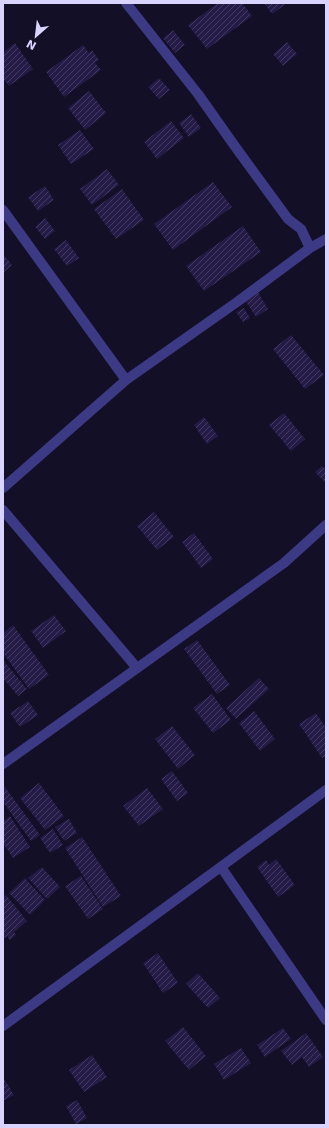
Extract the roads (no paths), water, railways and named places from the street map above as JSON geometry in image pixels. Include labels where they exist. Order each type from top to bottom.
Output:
[{"type":"street","points":[[126,3],[198,94],[288,219],[301,229],[310,248]]},
{"type":"street","points":[[3,210],[126,380]]},
{"type":"street","points":[[3,224],[14,224]]},
{"type":"street","points":[[3,488],[126,380],[310,248],[326,239]]},
{"type":"street","points":[[3,510],[137,668]]},
{"type":"street","points":[[3,764],[284,563],[326,524]]},
{"type":"street","points":[[3,1026],[326,790]]},
{"type":"street","points":[[222,867],[326,1020]]}]
